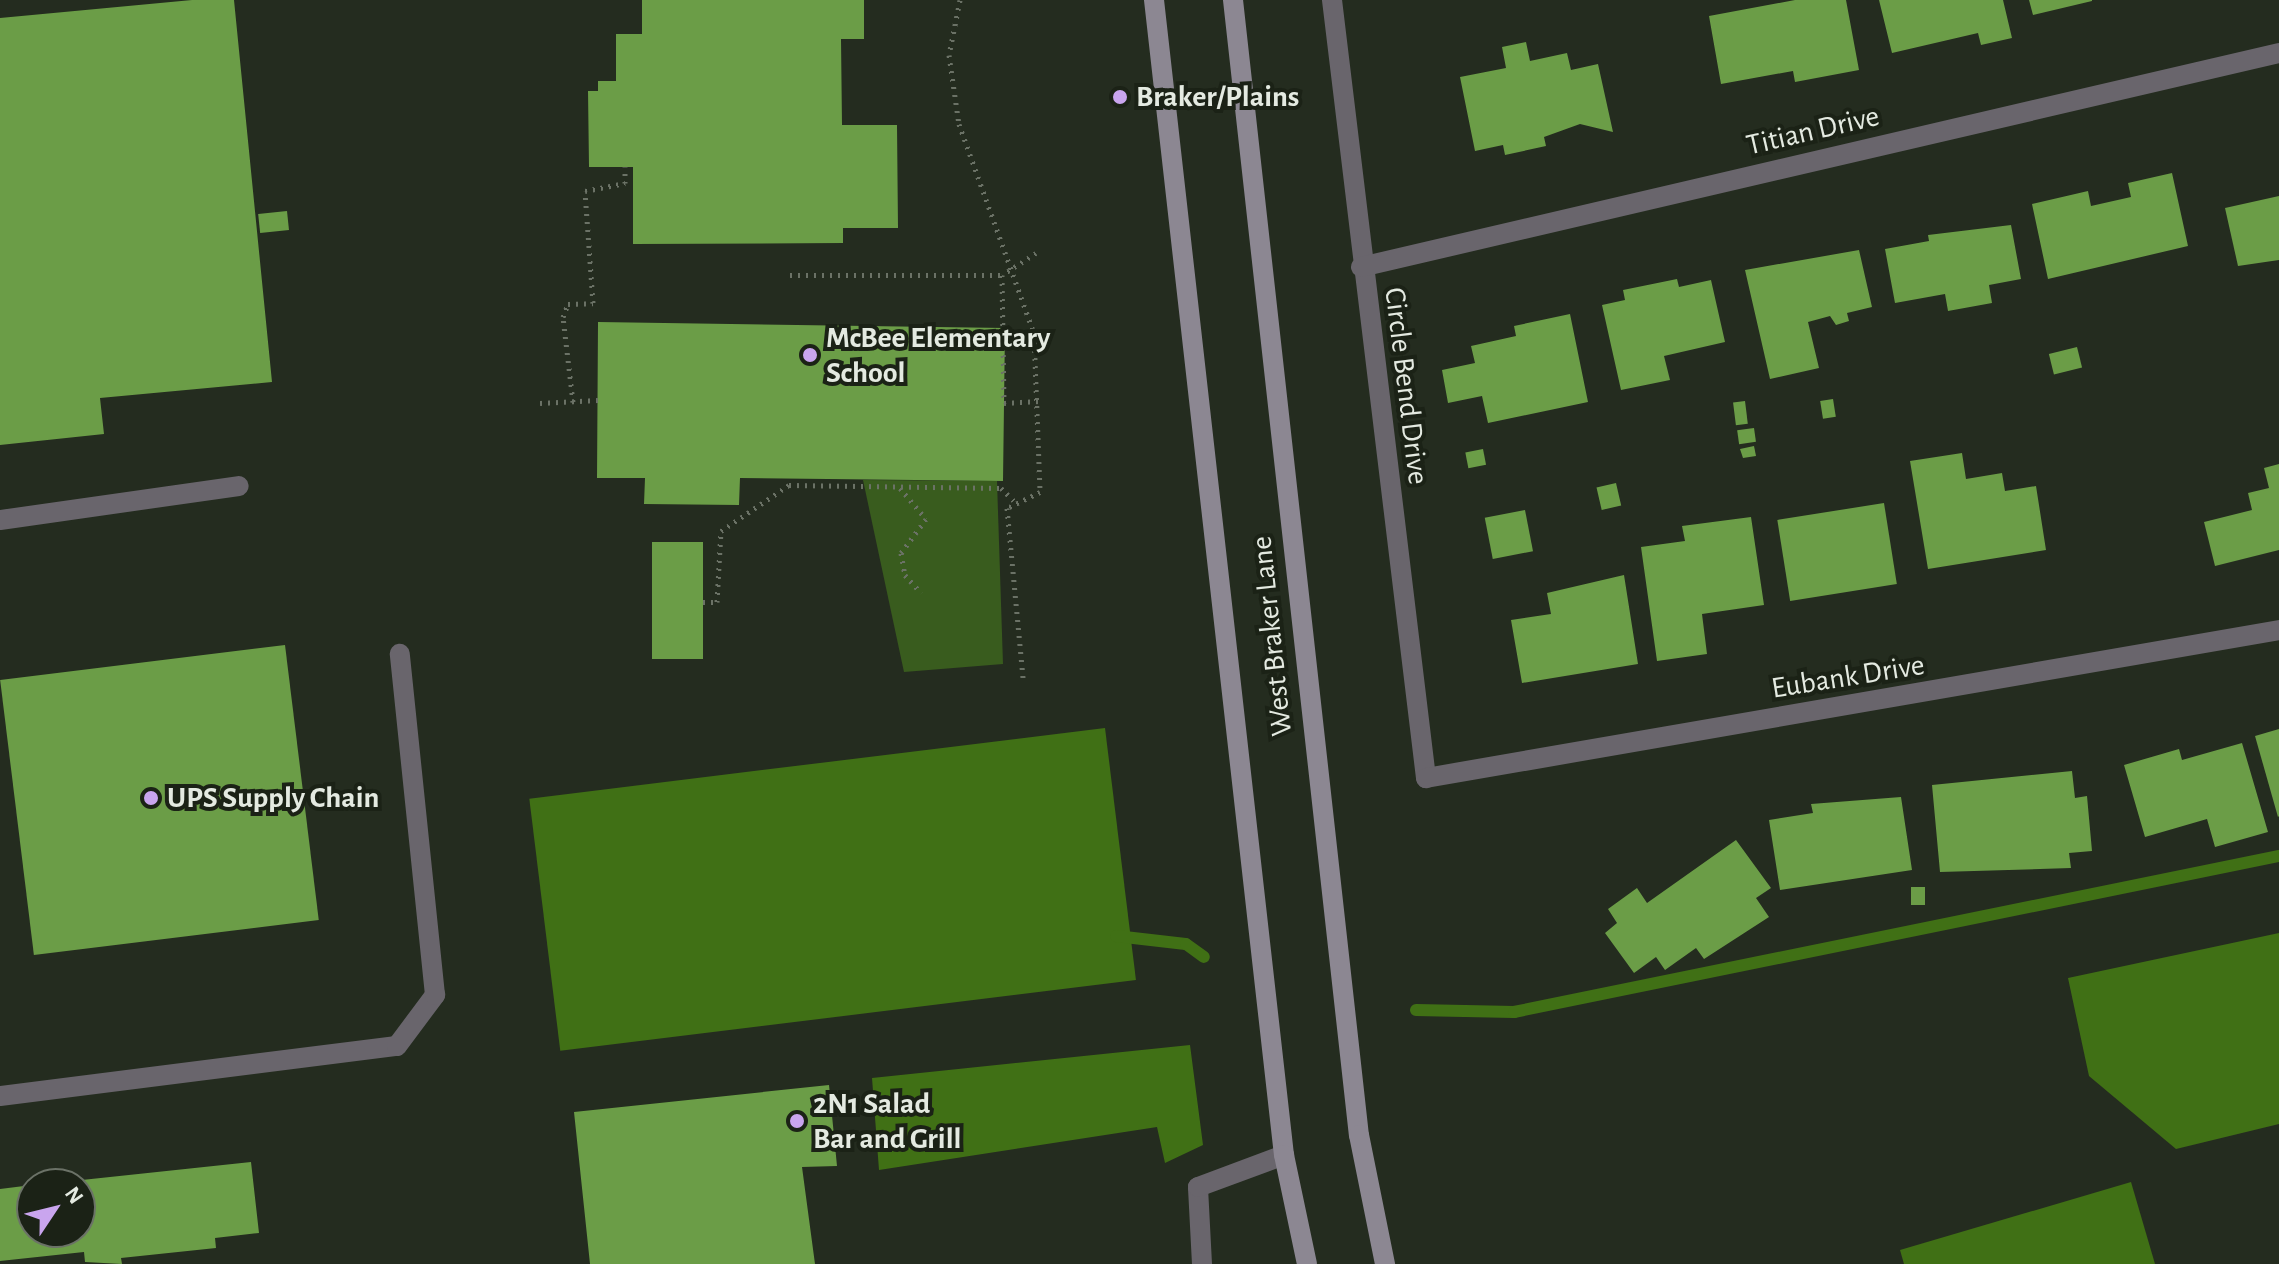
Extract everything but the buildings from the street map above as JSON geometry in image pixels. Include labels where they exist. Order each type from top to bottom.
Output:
[{"type":"main road","name":"West Braker Lane","points":[[1154,0],[1284,1155],[1307,1264]]},
{"type":"main road","name":"West Braker Lane","points":[[1233,0],[1357,1121],[1385,1264]]},
{"type":"street","name":"Circle Bend Drive","points":[[1332,0],[1361,267],[1426,778]]},
{"type":"street","name":"Titian Drive","points":[[1361,267],[2279,53]]},
{"type":"street","points":[[0,520],[239,486]]},
{"type":"street","name":"Eubank Drive","points":[[1426,778],[2279,630]]},
{"type":"street","points":[[0,1096],[397,1046],[435,995],[400,654]]},
{"type":"street","points":[[1202,1264],[1198,1187],[1284,1155]]},
{"type":"path","points":[[960,0],[949,55],[959,124],[1014,264],[1034,334],[1040,401],[1040,492],[1007,508],[1023,678]]},
{"type":"path","points":[[573,402],[563,317],[568,304],[593,303],[585,191],[625,183],[625,167]]},
{"type":"path","points":[[790,275],[1002,275],[1014,264],[1036,253]]},
{"type":"path","points":[[1002,275],[1004,403],[1040,401]]},
{"type":"path","points":[[540,403],[598,400]]},
{"type":"path","points":[[703,602],[717,602],[721,531],[789,485],[1001,488],[1016,503]]},
{"type":"path","points":[[899,487],[926,519],[901,553],[905,575],[921,593]]},
{"type":"shaded area","points":[[863,480],[997,481],[1003,664],[904,672]]},
{"type":"shaded area","points":[[1105,728],[1136,980],[560,1051],[529,799]]},
{"type":"shaded area","points":[[2279,933],[2279,1124],[2176,1149],[2089,1076],[2068,978]]},
{"type":"shaded area","points":[[1190,1045],[1203,1145],[1165,1163],[1157,1127],[879,1170],[872,1078]]},
{"type":"shaded area","points":[[2131,1182],[2155,1264],[1904,1264],[1900,1250]]},
{"type":"waterway","points":[[1416,1010],[1514,1012],[2279,856]]},
{"type":"waterway","points":[[1116,936],[1186,944],[1204,957]]},
{"type":"place","name":"Braker/Plains","points":[[1120,97]]},
{"type":"place","name":"McBee Elementary School","points":[[810,355]]},
{"type":"place","name":"UPS Supply Chain","points":[[151,798]]},
{"type":"place","name":"2N1 Salad Bar and Grill","points":[[797,1121]]}]
